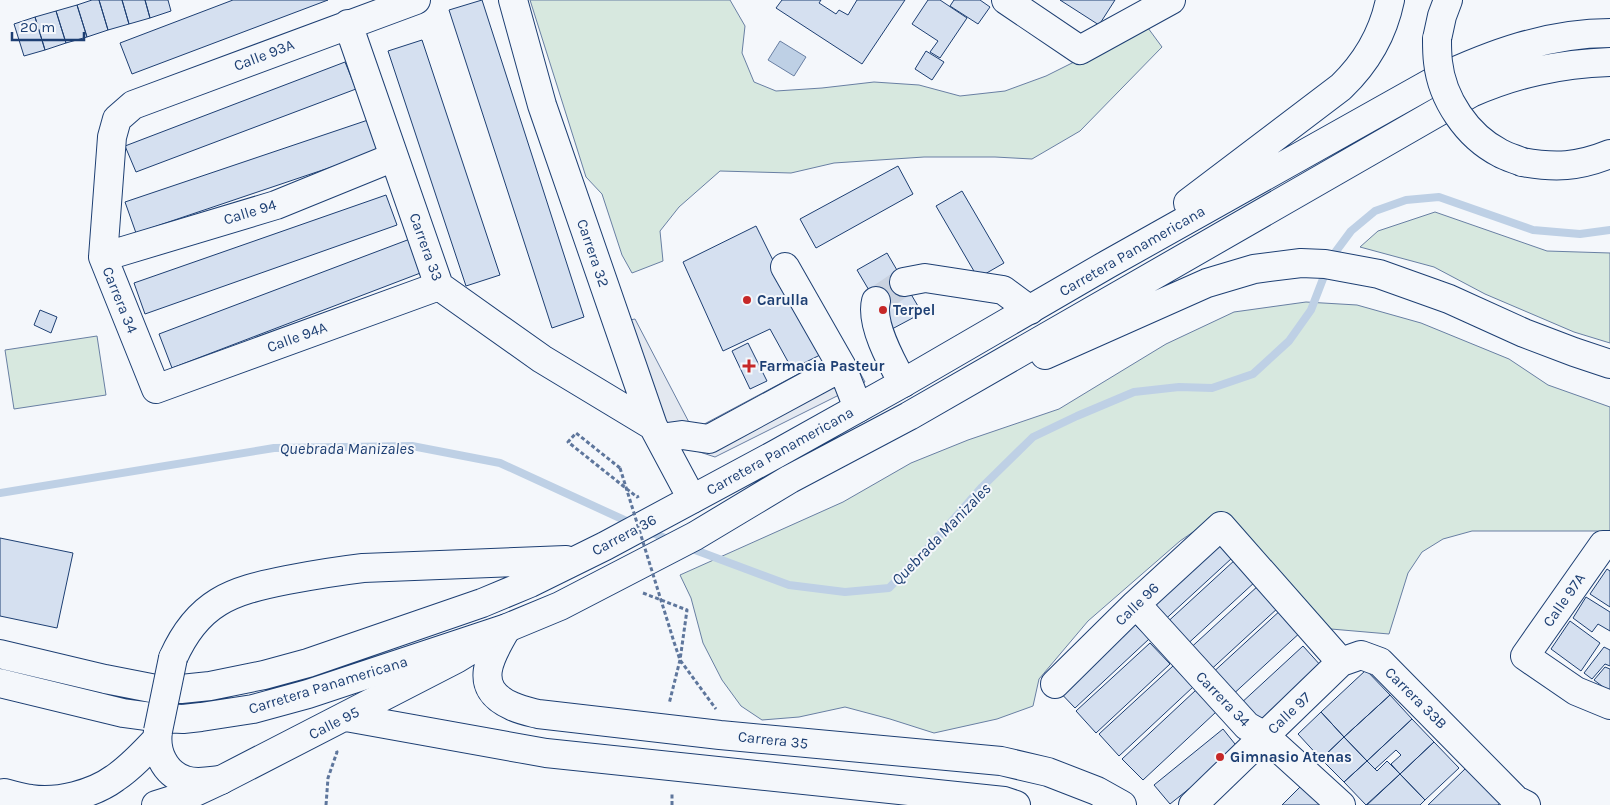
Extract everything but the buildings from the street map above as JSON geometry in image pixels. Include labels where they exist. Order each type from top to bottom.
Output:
[{"type":"main road","name":"Calle 93A","points":[[117,119],[133,105],[416,0]]},
{"type":"main road","name":"Carrera 32","points":[[513,0],[542,105],[681,505]]},
{"type":"main road","points":[[1006,0],[1080,50],[1171,0]]},
{"type":"main road","points":[[1108,264],[1350,78],[1370,53],[1382,28],[1390,0]]},
{"type":"main road","points":[[1442,14],[1438,62],[1442,84],[1464,124],[1487,145],[1500,153],[1522,162],[1544,166],[1567,166],[1588,162],[1610,154]]},
{"type":"main road","name":"Carrera 33","points":[[348,24],[439,286],[542,359],[656,432]]},
{"type":"main road","name":"Carretera Panamericana","points":[[681,505],[903,383],[1108,264],[1427,85],[1505,50],[1570,35],[1610,33]]},
{"type":"main road","name":"Carretera Panamericana","points":[[0,684],[123,713],[160,718],[201,718],[253,709],[308,694],[507,628],[560,606],[695,536],[790,479],[909,416],[1471,93],[1514,76],[1534,71],[1558,66],[1610,62]]},
{"type":"main road","name":"Carrera 34","points":[[117,119],[112,137],[103,257],[156,389]]},
{"type":"main road","name":"Calle 94","points":[[103,257],[276,205],[394,157]]},
{"type":"main road","points":[[909,416],[1207,283],[1254,269],[1301,263],[1325,264],[1380,274],[1449,299],[1524,333],[1610,364]]},
{"type":"main road","points":[[785,266],[842,366],[858,408]]},
{"type":"main road","points":[[904,282],[925,278],[1003,290],[1030,310]]},
{"type":"main road","name":"Calle 94A","points":[[156,389],[439,286]]},
{"type":"main road","points":[[876,302],[873,311],[886,351],[903,383]]},
{"type":"main road","points":[[656,432],[709,439],[842,366]]},
{"type":"main road","name":"Carrera 36","points":[[577,560],[681,505]]},
{"type":"main road","name":"Calle 96","points":[[1055,684],[1136,604],[1220,526],[1341,662]]},
{"type":"main road","name":"Calle 97A","points":[[1607,545],[1525,656],[1576,691],[1610,705]]},
{"type":"main road","points":[[221,780],[202,782],[185,780],[170,770],[160,756],[158,735],[173,658],[188,629],[204,612],[226,597],[254,587],[334,571],[363,568],[577,560]]},
{"type":"main road","name":"Carretera Panamericana","points":[[0,654],[156,689],[210,686],[264,675],[308,663],[482,603],[530,583],[577,560]]},
{"type":"main road","name":"Carrera 34","points":[[1136,604],[1247,726],[1265,736],[1341,805]]},
{"type":"main road","name":"Calle 95","points":[[156,805],[191,794],[339,721],[456,659],[507,628]]},
{"type":"main road","name":"Carrera 35","points":[[507,628],[492,651],[486,676],[493,694],[511,706],[538,714],[735,737],[1001,761],[1048,772],[1097,791],[1122,805]]},
{"type":"main road","name":"Carrera 33B","points":[[1341,662],[1361,655],[1380,662],[1518,803]]},
{"type":"main road","name":"Calle 97","points":[[1193,805],[1341,662]]},
{"type":"main road","points":[[339,721],[546,753],[1004,802],[1016,805]]},
{"type":"main road","points":[[2,793],[32,800],[61,799],[88,792],[114,779],[136,761],[158,735]]},
{"type":"main road","points":[[2,793],[47,805]]},
{"type":"path","points":[[645,493],[636,498],[568,442],[576,433],[620,468],[674,642],[680,660],[735,737]]},
{"type":"path","points":[[613,578],[648,596],[687,610],[673,694],[661,728]]},
{"type":"path","points":[[326,805],[328,778],[337,752],[339,721]]},
{"type":"shaded area","points":[[530,0],[730,0],[745,26],[742,53],[754,82],[776,91],[874,82],[919,85],[960,96],[1005,91],[1046,76],[1108,45],[1148,28],[1162,47],[1080,131],[1032,159],[924,157],[834,163],[791,173],[720,171],[679,207],[660,231],[663,261],[632,273],[622,255],[602,194],[586,177]]},
{"type":"shaded area","points":[[1435,212],[1547,251],[1610,253],[1610,343],[1574,332],[1485,294],[1434,267],[1360,247],[1378,231]]},
{"type":"shaded area","points":[[1306,302],[1357,305],[1421,323],[1509,359],[1548,385],[1610,407],[1610,531],[1472,531],[1443,539],[1422,552],[1408,573],[1389,634],[1331,629],[1222,512],[1180,541],[1088,621],[1039,679],[1033,706],[997,719],[934,733],[845,707],[799,717],[762,720],[741,706],[722,680],[703,643],[691,598],[680,575],[843,502],[911,463],[968,440],[1059,409],[1166,344],[1234,312]]},
{"type":"shaded area","points":[[635,319],[693,430],[847,348],[865,382],[715,457],[672,443],[620,322]]},
{"type":"shaded area","points":[[97,336],[106,395],[14,409],[5,350]]},
{"type":"water","points":[[780,41],[806,57],[794,76],[768,60]]},
{"type":"waterway","name":"Quebrada Manizales","points":[[687,547],[789,585],[845,592],[889,588],[930,546],[982,487],[1033,437],[1134,392],[1179,387],[1212,388],[1253,374],[1289,341],[1311,310],[1331,258],[1351,231],[1375,211],[1406,200],[1439,197],[1533,230],[1580,234],[1610,230]]},
{"type":"waterway","name":"Quebrada Manizales","points":[[0,493],[274,448],[412,446],[500,463],[633,524]]},
{"type":"waterway","name":"Quebrada Manizales","points":[[648,531],[672,541]]},
{"type":"tunnel","points":[[876,301],[904,282]]},
{"type":"place","name":"Carulla","points":[[747,300]]},
{"type":"place","name":"Terpel","points":[[883,310]]},
{"type":"place","name":"Farmacia Pasteur","points":[[749,366]]},
{"type":"place","name":"Gimnasio Atenas","points":[[1220,757]]}]
